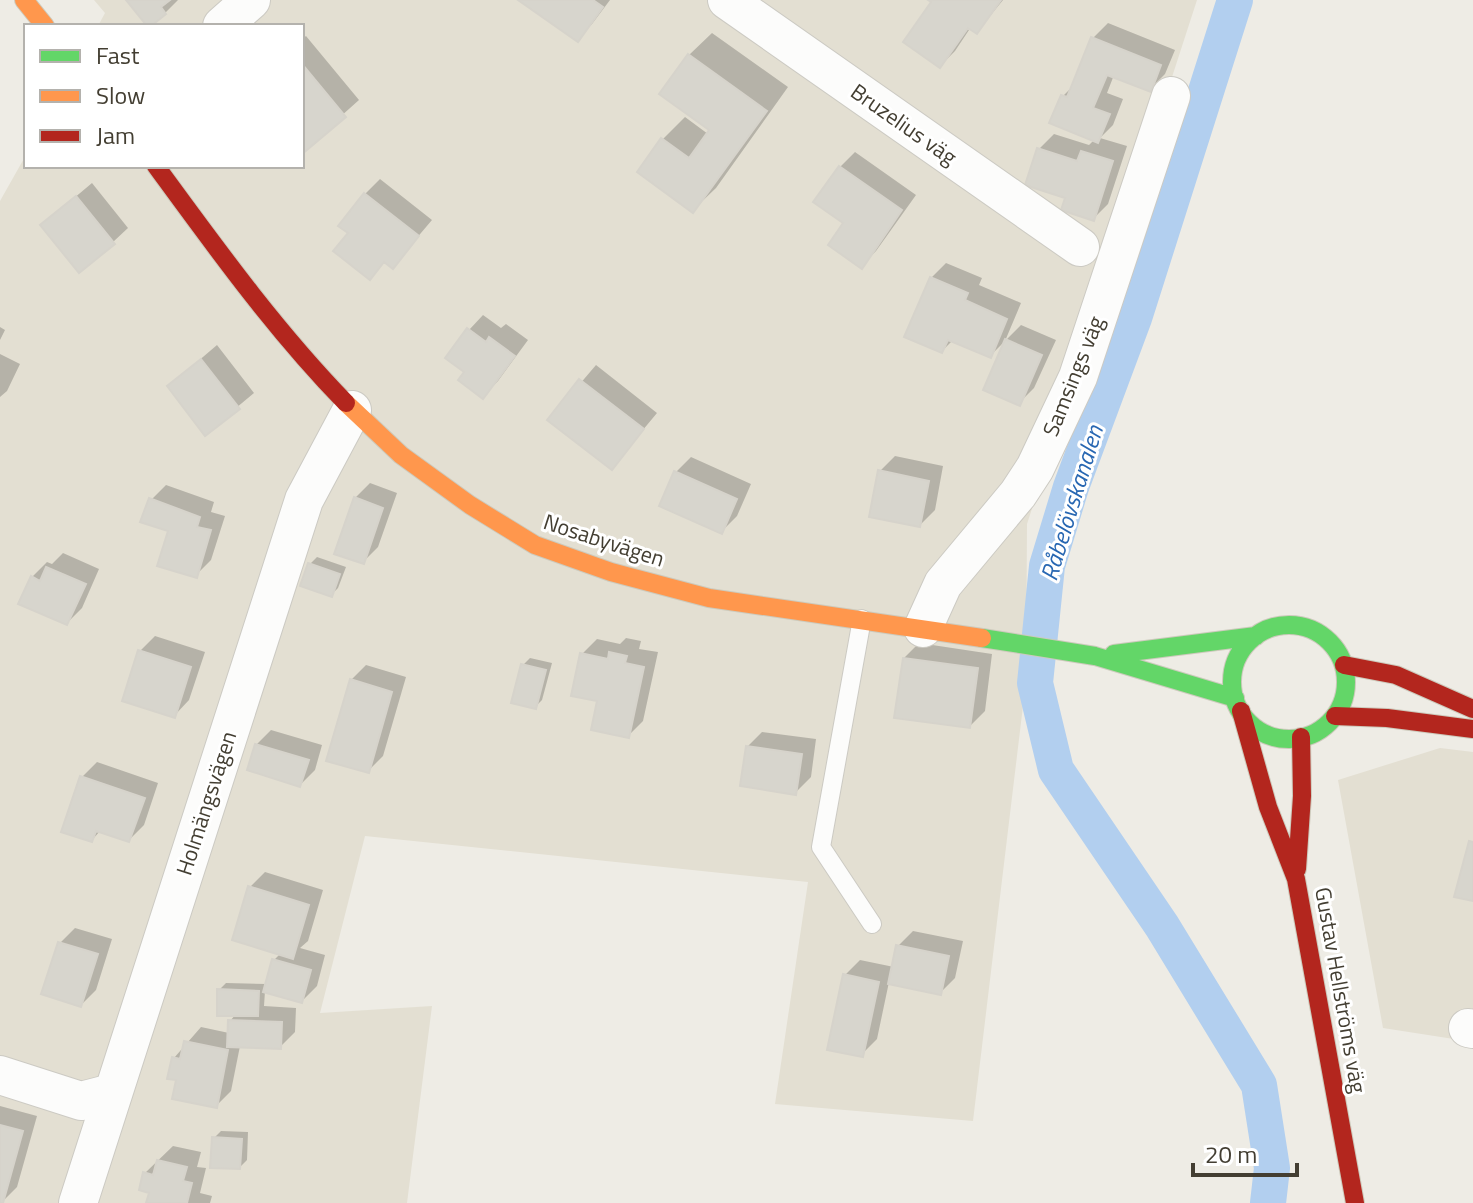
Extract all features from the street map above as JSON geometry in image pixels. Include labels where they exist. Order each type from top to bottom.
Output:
[{"type":"main road","points":[[24,0],[43,24]]},
{"type":"main road","name":"Nosabyvägen","points":[[157,168],[305,361],[352,410],[401,455],[470,505],[535,545],[611,572],[709,598],[1095,656],[1238,704]]},
{"type":"main road","points":[[1280,626],[1307,628],[1330,642],[1344,665],[1345,692],[1335,716],[1319,730],[1301,737],[1289,739],[1266,734],[1248,721],[1238,704],[1233,686],[1235,663],[1247,644],[1256,636],[1280,626]]},
{"type":"main road","name":"Nosabyvägen","points":[[1095,656],[1256,636]]},
{"type":"main road","points":[[1344,665],[1396,675],[1473,709]]},
{"type":"main road","name":"Gustav Hellströms väg","points":[[1238,704],[1268,807],[1296,879],[1355,1203]]},
{"type":"main road","points":[[1335,716],[1387,718],[1473,729]]},
{"type":"main road","name":"Gustav Hellströms väg","points":[[1296,879],[1302,796],[1301,737]]},
{"type":"street","points":[[224,24],[251,0]]},
{"type":"street","name":"Bruzelius väg","points":[[727,0],[1080,247]]},
{"type":"street","name":"Samsings väg","points":[[923,628],[943,584],[1018,494],[1035,468],[1078,377],[1171,96]]},
{"type":"street","name":"Holmängsvägen","points":[[78,1203],[304,500],[352,410]]},
{"type":"street","points":[[0,1075],[81,1101],[112,1093]]},
{"type":"lane","points":[[862,619],[821,847],[872,924]]},
{"type":"shaded area","points":[[94,0],[1197,0],[1027,524],[1026,681],[973,1121],[775,1104],[808,882],[365,836],[320,1013],[432,1006],[407,1203],[0,1203],[0,201],[24,159],[24,168],[304,168],[304,24],[99,24],[105,13]]},
{"type":"shaded area","points":[[1440,748],[1473,752],[1473,1042],[1383,1028],[1338,780]]},
{"type":"building","points":[[126,0],[170,0],[161,7],[166,14],[154,24],[145,24]]},
{"type":"building","points":[[518,0],[593,0],[603,7],[578,42]]},
{"type":"building","points":[[928,0],[1001,0],[977,34],[968,28],[940,68],[903,42],[931,2]]},
{"type":"building","points":[[1091,37],[1161,65],[1151,92],[1107,75],[1093,108],[1110,114],[1098,143],[1049,123],[1061,95],[1067,97]]},
{"type":"building","points":[[688,54],[767,111],[693,213],[637,172],[661,138],[689,158],[709,130],[659,94]]},
{"type":"building","points":[[304,66],[346,117],[304,152]]},
{"type":"building","points":[[1037,148],[1077,161],[1081,151],[1113,161],[1094,221],[1061,210],[1065,198],[1025,185]]},
{"type":"building","points":[[839,166],[902,210],[862,269],[828,245],[843,223],[813,202]]},
{"type":"building","points":[[364,193],[419,236],[393,269],[384,262],[370,280],[333,251],[348,233],[338,226]]},
{"type":"building","points":[[76,196],[115,244],[79,273],[40,225]]},
{"type":"building","points":[[930,277],[968,293],[965,300],[1007,319],[991,358],[948,340],[942,353],[904,337]]},
{"type":"building","points":[[467,328],[486,342],[489,337],[515,356],[483,399],[458,380],[464,372],[445,358]]},
{"type":"building","points":[[1005,339],[1042,355],[1020,406],[983,390]]},
{"type":"building","points":[[201,359],[240,409],[205,436],[167,386]]},
{"type":"building","points":[[579,379],[644,429],[612,470],[547,420]]},
{"type":"building","points":[[878,470],[929,481],[920,527],[869,517]]},
{"type":"building","points":[[674,471],[737,499],[722,534],[659,506]]},
{"type":"building","points":[[354,497],[383,508],[364,564],[334,554]]},
{"type":"building","points":[[149,498],[200,517],[197,527],[211,530],[197,578],[157,566],[168,531],[140,522]]},
{"type":"building","points":[[308,563],[340,574],[332,597],[300,586]]},
{"type":"building","points":[[46,567],[86,584],[67,625],[18,604],[31,576],[40,581]]},
{"type":"building","points":[[138,650],[191,667],[175,718],[122,701]]},
{"type":"building","points":[[609,652],[627,656],[625,663],[644,667],[629,738],[591,730],[597,701],[571,696],[580,653],[608,659]]},
{"type":"building","points":[[903,658],[978,668],[970,728],[894,718]]},
{"type":"building","points":[[521,664],[546,670],[536,709],[511,703]]},
{"type":"building","points":[[350,679],[392,692],[369,773],[326,761]]},
{"type":"building","points":[[255,744],[309,760],[300,787],[247,770]]},
{"type":"building","points":[[746,746],[802,754],[796,795],[740,786]]},
{"type":"building","points":[[80,776],[145,798],[129,842],[96,831],[92,842],[61,832]]},
{"type":"building","points":[[1469,841],[1473,842],[1473,901],[1454,897]]},
{"type":"building","points":[[248,886],[309,905],[293,959],[232,940]]},
{"type":"building","points":[[58,942],[98,954],[81,1007],[41,994]]},
{"type":"building","points":[[896,945],[949,956],[941,995],[888,984]]},
{"type":"building","points":[[272,959],[311,970],[302,1003],[263,992]]},
{"type":"building","points":[[843,974],[879,982],[863,1057],[827,1050]]},
{"type":"building","points":[[217,989],[259,991],[258,1016],[217,1016]]},
{"type":"building","points":[[228,1020],[282,1022],[281,1049],[227,1047]]},
{"type":"building","points":[[184,1041],[228,1050],[217,1108],[172,1099],[176,1080],[167,1079],[172,1057],[180,1059]]},
{"type":"building","points":[[0,1125],[23,1131],[3,1203],[0,1203]]},
{"type":"building","points":[[212,1137],[242,1139],[240,1169],[210,1168]]},
{"type":"building","points":[[157,1160],[187,1167],[183,1181],[192,1183],[187,1203],[146,1203],[149,1193],[139,1190],[143,1172],[153,1175]]},
{"type":"waterway","name":"Råbelövskanalen","points":[[1235,0],[1134,318],[1071,487],[1047,566],[1035,683],[1056,770],[1162,926],[1259,1085],[1272,1168],[1268,1203]]},
{"type":"traffic: fast","points":[[1289,625],[1311,630],[1329,642],[1341,660],[1346,682],[1341,704],[1329,722],[1311,734],[1289,739],[1267,734],[1249,722],[1237,704],[1232,682],[1237,660],[1249,642],[1267,630],[1289,625]]},
{"type":"traffic: fast","points":[[1114,654],[1256,636]]},
{"type":"traffic: fast","points":[[982,638],[1095,656],[1235,698]]},
{"type":"traffic: slow","points":[[24,0],[43,24]]},
{"type":"traffic: slow","points":[[346,403],[401,455],[470,505],[535,545],[611,572],[709,598],[982,638]]},
{"type":"traffic: jam","points":[[157,168],[271,318],[346,403]]},
{"type":"traffic: jam","points":[[1344,665],[1396,675],[1473,709]]},
{"type":"traffic: jam","points":[[1241,711],[1268,807],[1296,879],[1355,1203]]},
{"type":"traffic: jam","points":[[1335,716],[1387,718],[1473,729]]},
{"type":"traffic: jam","points":[[1297,869],[1302,796],[1301,737]]}]
